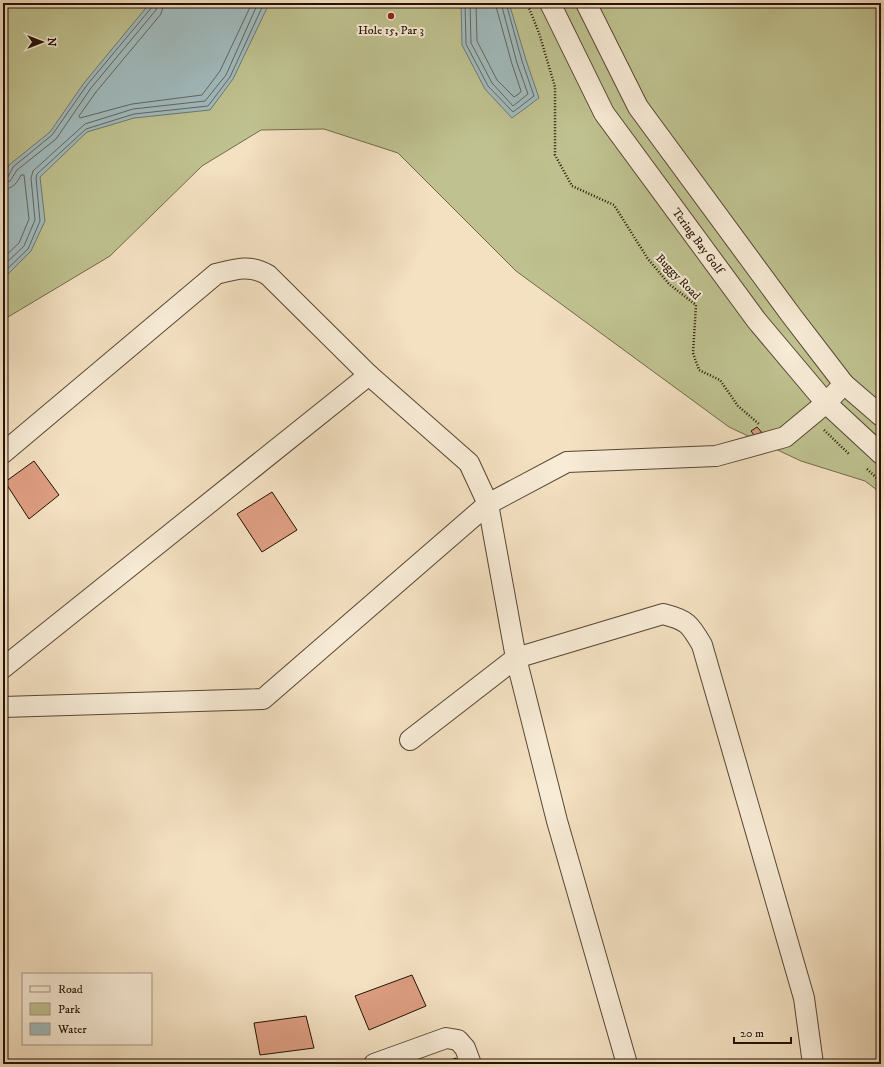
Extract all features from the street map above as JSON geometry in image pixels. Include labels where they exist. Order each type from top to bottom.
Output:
[{"type":"street","name":"Tering Bay Golf","points":[[550,3],[604,113],[757,321],[826,403],[881,454]]},
{"type":"street","points":[[586,3],[638,107],[791,315],[844,384],[881,416]]},
{"type":"street","points":[[3,453],[216,274],[242,268],[261,271],[268,275],[369,374],[469,463],[488,504],[516,658],[557,821],[627,1064]]},
{"type":"street","points":[[3,668],[369,374]]},
{"type":"street","points":[[3,707],[263,699],[488,504],[567,462],[716,456],[785,438],[826,403],[844,384]]},
{"type":"street","points":[[410,740],[516,658],[663,614],[679,618],[692,627],[702,644],[804,998],[813,1064]]},
{"type":"street","points":[[374,1064],[446,1038],[458,1040],[465,1048],[471,1064]]},
{"type":"path","name":"Buggy Road","points":[[527,3],[539,33],[555,87],[555,156],[572,186],[614,205],[648,259],[669,284],[696,305],[693,353],[699,370],[720,380],[738,406],[776,440]]},
{"type":"path","points":[[823,430],[852,456]]},
{"type":"path","points":[[864,467],[881,482]]},
{"type":"green space","points":[[3,3],[881,3],[881,493],[865,481],[801,461],[729,427],[516,271],[398,153],[324,129],[261,130],[202,166],[110,256],[3,320]]},
{"type":"water","points":[[150,3],[268,3],[233,79],[210,110],[134,118],[87,132],[40,177],[45,221],[31,251],[3,279],[3,178],[9,165],[50,132],[84,83]]},
{"type":"water","points":[[461,3],[509,3],[539,98],[512,118],[485,89],[462,45]]},
{"type":"building","points":[[757,427],[764,435],[757,439],[751,431]]},
{"type":"building","points":[[34,461],[59,495],[29,519],[5,482]]},
{"type":"building","points":[[272,492],[297,530],[262,552],[237,514]]},
{"type":"building","points":[[412,975],[426,1006],[369,1030],[355,996]]},
{"type":"building","points":[[306,1016],[314,1048],[260,1055],[254,1023]]},
{"type":"building","points":[[456,1058],[458,1064],[440,1064]]},
{"type":"place","name":"Hole 15, Par 3","points":[[391,16]]}]
